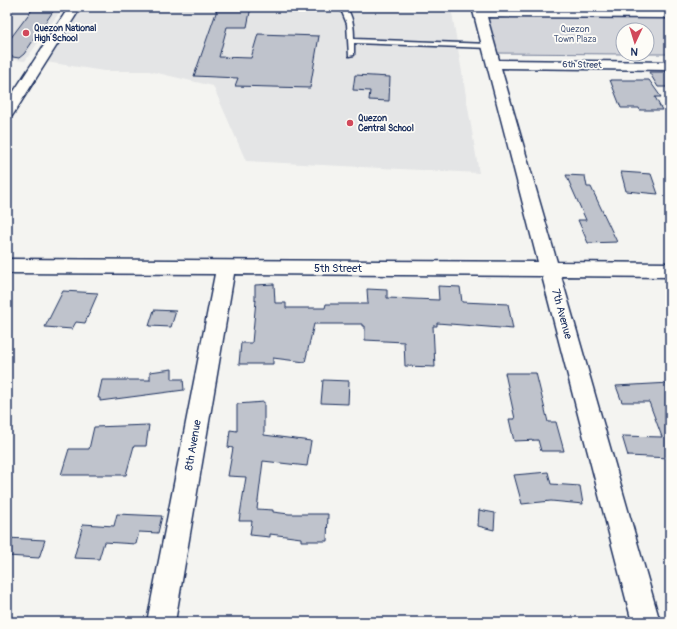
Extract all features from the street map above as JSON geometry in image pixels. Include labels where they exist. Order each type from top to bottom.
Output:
[{"type":"street","points":[[7,113],[75,7]]},
{"type":"street","points":[[479,10],[670,14]]},
{"type":"street","name":"7th Avenue","points":[[479,10],[646,622]]},
{"type":"street","name":"6th Street","points":[[491,55],[670,66]]},
{"type":"street","name":"5th Street","points":[[7,266],[670,270]]},
{"type":"street","name":"8th Avenue","points":[[161,622],[226,267]]},
{"type":"lane","points":[[343,7],[348,15],[351,27],[351,55]]},
{"type":"lane","points":[[351,41],[491,55]]},
{"type":"shaded area","name":"Quezon National High School","points":[[7,7],[63,7],[25,61],[7,59]]},
{"type":"shaded area","name":"Quezon Central School","points":[[82,7],[451,7],[479,173],[246,161],[213,86],[149,71],[104,71],[46,62]]},
{"type":"green space","name":"Quezon Town Plaza","points":[[480,15],[670,16],[670,54],[655,54],[655,22],[615,22],[615,54],[494,53]]},
{"type":"building","points":[[34,7],[56,7],[24,54],[19,58],[7,56],[7,43]]},
{"type":"building","points":[[218,7],[251,7],[247,27],[227,27],[219,57],[251,58],[258,34],[319,36],[310,88],[235,86],[238,78],[194,76]]},
{"type":"building","points":[[649,72],[670,72],[670,87],[658,87]]},
{"type":"building","points":[[355,75],[390,77],[389,101],[369,100],[370,91],[353,90]]},
{"type":"building","points":[[610,80],[649,80],[661,97],[655,97],[662,110],[621,108]]},
{"type":"building","points":[[621,172],[651,174],[658,194],[626,191]]},
{"type":"building","points":[[566,175],[585,176],[587,187],[591,187],[617,242],[588,243],[578,220],[586,220]]},
{"type":"building","points":[[274,284],[275,303],[286,303],[286,308],[325,308],[326,304],[368,304],[367,289],[387,290],[387,298],[439,300],[438,286],[460,287],[462,302],[508,304],[513,329],[437,323],[437,326],[433,326],[435,367],[405,366],[404,342],[365,340],[365,326],[362,326],[362,324],[314,324],[305,362],[273,358],[273,364],[239,364],[241,343],[252,343],[256,300],[255,301],[255,285]]},
{"type":"building","points":[[63,291],[98,293],[85,323],[76,322],[72,329],[45,327]]},
{"type":"building","points":[[154,310],[176,311],[171,327],[149,326]]},
{"type":"building","points":[[172,369],[172,379],[183,379],[184,390],[100,401],[100,398],[98,398],[102,380],[150,380],[150,372]]},
{"type":"building","points":[[505,373],[536,373],[548,422],[556,422],[564,451],[541,451],[538,440],[514,441],[509,419],[515,419]]},
{"type":"building","points":[[323,380],[349,381],[348,404],[321,403]]},
{"type":"building","points":[[670,383],[670,458],[628,456],[622,436],[662,437],[649,402],[622,402],[616,386]]},
{"type":"building","points":[[264,402],[264,435],[311,441],[307,466],[263,461],[257,509],[273,510],[273,512],[289,514],[328,514],[327,541],[301,541],[301,538],[270,534],[270,537],[250,535],[252,521],[239,521],[246,477],[228,476],[233,448],[228,447],[230,430],[237,431],[237,404]]},
{"type":"building","points":[[149,425],[146,446],[134,446],[126,475],[61,475],[69,449],[89,449],[94,427]]},
{"type":"building","points":[[548,472],[551,484],[580,486],[583,504],[551,501],[522,504],[514,475]]},
{"type":"building","points":[[479,510],[495,513],[494,530],[478,526]]},
{"type":"building","points":[[117,514],[162,516],[158,533],[139,532],[136,544],[104,542],[99,559],[74,558],[83,524],[114,526]]},
{"type":"building","points":[[7,538],[45,540],[39,558],[7,556]]},
{"type":"place","name":"Quezon National High School","points":[[26,33]]},
{"type":"place","name":"Quezon Central School","points":[[350,123]]}]
